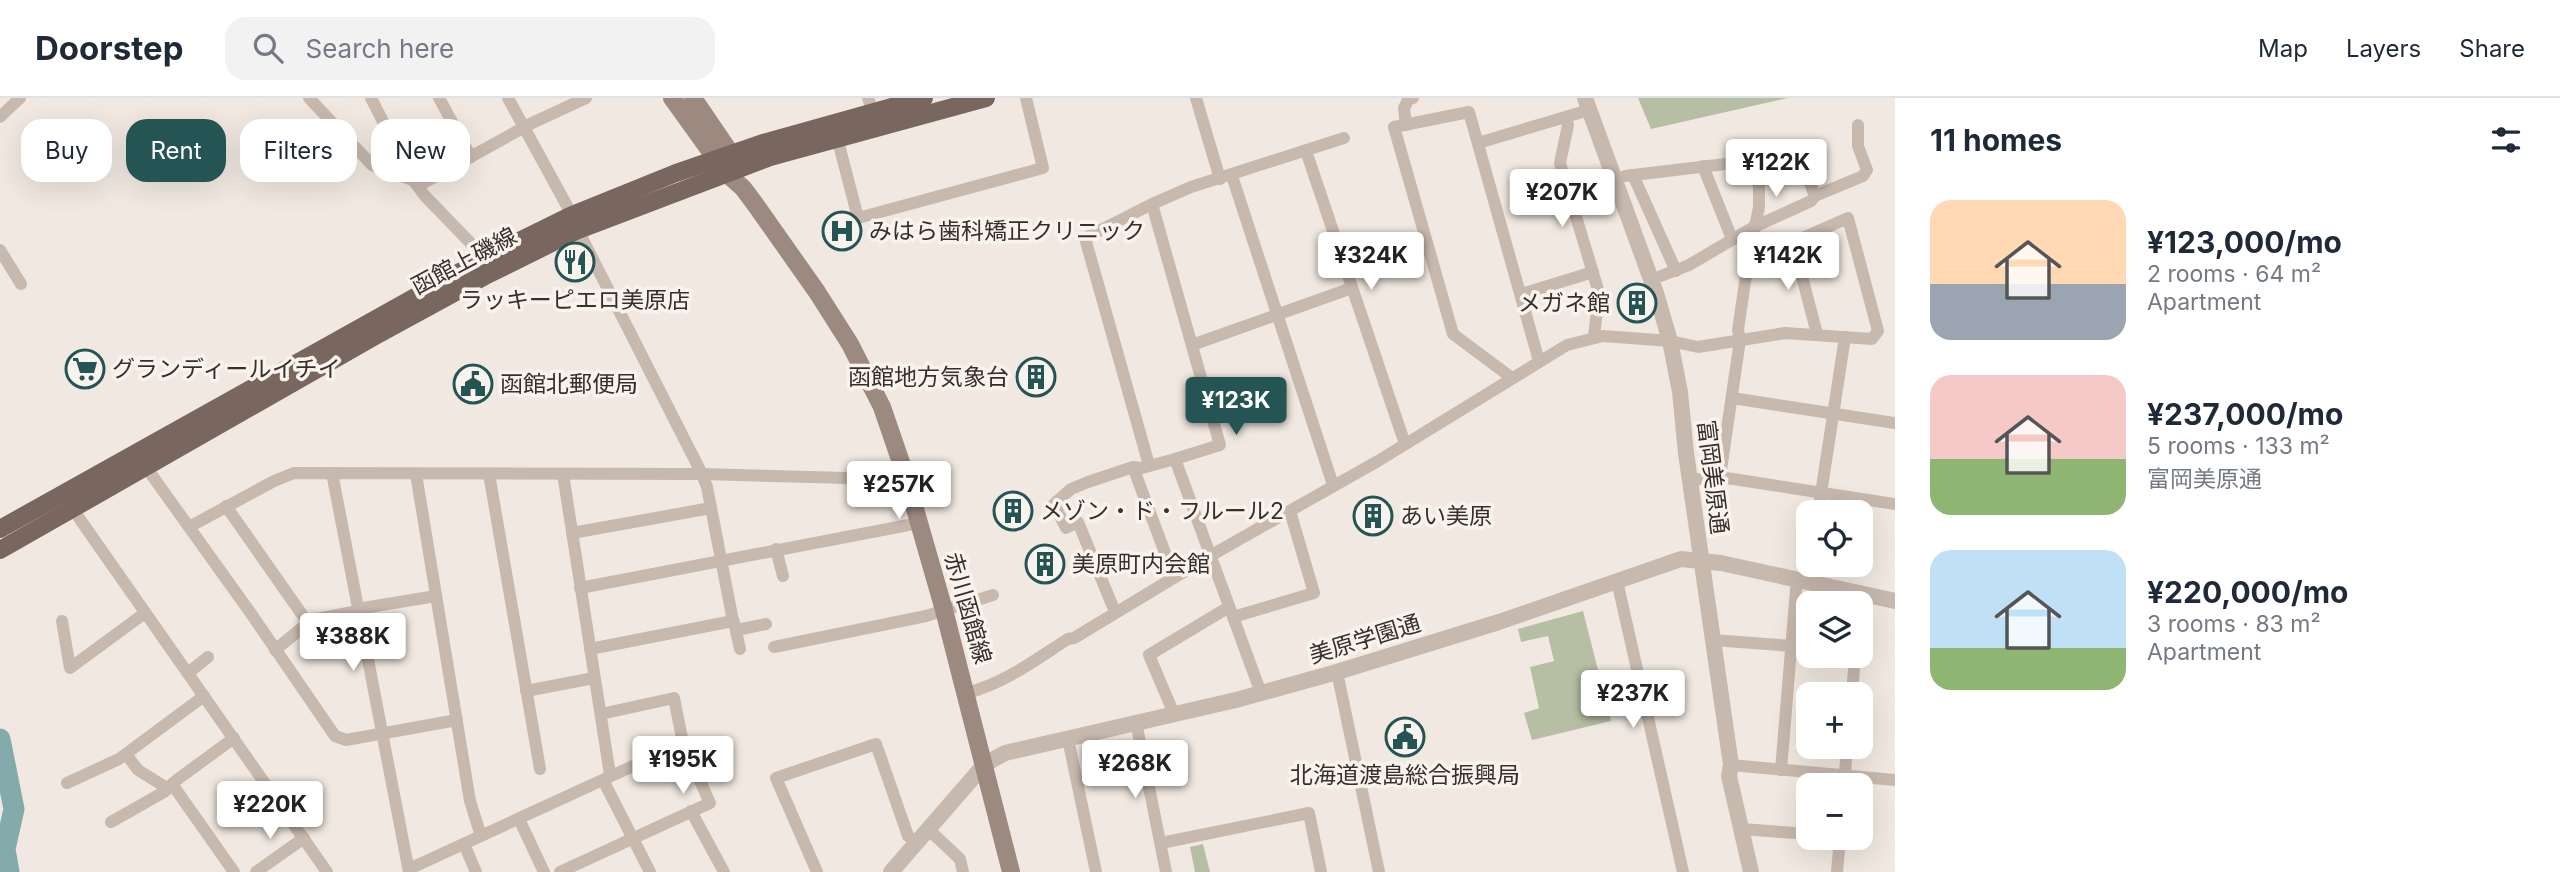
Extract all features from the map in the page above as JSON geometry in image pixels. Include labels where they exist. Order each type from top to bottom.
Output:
[{"type":"main road","name":"赤川函館線","points":[[672,98],[728,164]]},
{"type":"main road","name":"赤川函館線","points":[[693,98],[743,188],[817,292],[850,344],[882,407],[905,474],[944,610],[1012,872]]},
{"type":"main road","name":"函館上磯線","points":[[728,164],[871,105],[924,98]]},
{"type":"main road","name":"函館上磯線","points":[[0,529],[146,467],[575,223],[676,173],[728,164],[986,98]]},
{"type":"main road","name":"函館上磯線","points":[[0,550],[69,501],[485,258],[575,223]]},
{"type":"street","points":[[0,117],[20,98]]},
{"type":"street","points":[[309,98],[372,165],[415,183],[586,98]]},
{"type":"street","points":[[370,98],[415,183],[485,258]]},
{"type":"street","points":[[439,98],[471,157]]},
{"type":"street","points":[[508,98],[575,223],[702,474],[740,649]]},
{"type":"street","points":[[837,137],[858,218],[1043,168],[1026,98]]},
{"type":"street","points":[[1196,98],[1276,315],[1333,485]]},
{"type":"street","points":[[1406,125],[1404,108],[1408,100],[1413,98]]},
{"type":"street","points":[[1478,143],[1566,118],[1587,104]]},
{"type":"street","name":"富岡美原通","points":[[1587,104],[1656,293],[1670,341],[1680,392],[1690,481],[1731,765],[1729,776],[1751,872]]},
{"type":"street","points":[[1512,378],[1453,334],[1394,127],[1469,112],[1539,361]]},
{"type":"street","points":[[1566,118],[1568,125],[1560,163],[1599,293],[1594,337]]},
{"type":"street","points":[[1661,276],[1676,271],[1754,227],[1811,201],[1815,196],[1863,176],[1867,170],[1858,146],[1858,125]]},
{"type":"street","points":[[1149,466],[1085,238],[1191,187],[1344,138]]},
{"type":"street","points":[[1676,271],[1629,176],[1759,160],[1796,147],[1815,196]]},
{"type":"street","points":[[1306,151],[1405,444]]},
{"type":"street","points":[[1720,477],[1740,340],[1738,330],[1761,192],[1759,160]]},
{"type":"street","points":[[1703,166],[1732,239]]},
{"type":"street","points":[[1115,612],[1079,522],[1066,528],[1054,504],[1071,489],[1133,467],[1149,466],[1220,445],[1152,204]]},
{"type":"street","points":[[967,693],[1015,674],[1174,577],[1405,444],[1567,345],[1603,335],[1670,341],[1698,347],[1785,333],[1872,339],[1878,331],[1848,218],[1748,262]]},
{"type":"street","points":[[1793,242],[1817,334]]},
{"type":"street","points":[[0,250],[20,284]]},
{"type":"street","points":[[1522,294],[1593,272]]},
{"type":"street","points":[[1192,345],[1352,288]]},
{"type":"street","points":[[1820,500],[1845,337]]},
{"type":"street","points":[[1732,398],[1895,423]]},
{"type":"street","points":[[1175,459],[1261,693]]},
{"type":"street","points":[[146,467],[335,736],[346,740],[457,720]]},
{"type":"street","points":[[1133,467],[1174,577]]},
{"type":"street","points":[[190,527],[274,481],[295,473],[702,474],[885,479],[905,474]]},
{"type":"street","points":[[332,474],[409,870],[683,743]]},
{"type":"street","points":[[416,474],[470,802],[481,836]]},
{"type":"street","points":[[489,474],[540,769]]},
{"type":"street","points":[[563,474],[601,714],[607,777],[650,872]]},
{"type":"street","points":[[1690,481],[1720,477],[1895,503]]},
{"type":"street","points":[[69,501],[327,872]]},
{"type":"street","points":[[226,506],[308,623]]},
{"type":"street","points":[[572,533],[711,508]]},
{"type":"street","points":[[1174,714],[1149,655],[1231,612],[1314,593],[1290,511]]},
{"type":"street","points":[[580,588],[919,523]]},
{"type":"street","points":[[776,549],[783,576]]},
{"type":"street","name":"美原学園通","points":[[891,872],[985,764],[1004,753],[1261,693],[1337,672],[1499,622],[1681,559],[1796,574]]},
{"type":"street","points":[[1781,770],[1792,646],[1805,577]]},
{"type":"street","name":"美原学園通","points":[[1810,577],[1843,591]]},
{"type":"street","points":[[1617,581],[1683,872]]},
{"type":"street","points":[[774,647],[926,616],[993,595]]},
{"type":"street","points":[[275,650],[311,620],[436,596]]},
{"type":"street","name":"美原学園通","points":[[1873,599],[1895,601]]},
{"type":"street","points":[[62,621],[70,668],[145,613]]},
{"type":"street","points":[[590,649],[735,625],[766,624]]},
{"type":"street","points":[[1712,640],[1792,646]]},
{"type":"street","points":[[188,673],[208,657]]},
{"type":"street","points":[[1337,672],[1379,872]]},
{"type":"street","points":[[526,691],[594,678]]},
{"type":"street","points":[[67,783],[126,754],[204,696]]},
{"type":"street","points":[[560,872],[710,803],[683,743],[674,698],[601,714]]},
{"type":"street","points":[[1136,722],[1167,872]]},
{"type":"street","points":[[111,822],[164,792],[234,738]]},
{"type":"street","points":[[1068,738],[1096,872]]},
{"type":"street","points":[[814,871],[776,778],[876,744],[908,836],[916,843]]},
{"type":"street","points":[[126,754],[138,770],[169,786],[233,872]]},
{"type":"street","points":[[1731,765],[1798,773]]},
{"type":"street","points":[[1873,780],[1895,780]]},
{"type":"street","points":[[691,811],[724,872]]},
{"type":"street","points":[[1161,843],[1309,813],[1321,872]]},
{"type":"street","points":[[519,819],[544,872]]},
{"type":"street","points":[[928,829],[960,859],[963,872]]},
{"type":"street","points":[[1742,829],[1796,833]]},
{"type":"street","points":[[256,872],[304,838]]},
{"type":"street","points":[[464,845],[476,872]]},
{"type":"street","points":[[1837,872],[1839,850]]},
{"type":"green space","points":[[1638,98],[1788,98],[1651,129]]},
{"type":"green space","points":[[1583,611],[1611,721],[1532,740],[1524,713],[1539,708],[1530,667],[1554,661],[1548,636],[1521,642],[1518,629]]},
{"type":"green space","points":[[1203,844],[1210,872],[1195,872],[1190,847]]},
{"type":"waterway","points":[[0,739],[14,809],[5,849],[9,872]]},
{"type":"place","name":"みはら歯科矯正クリニック","points":[[842,231]]},
{"type":"place","name":"ラッキーピエロ美原店","points":[[575,262]]},
{"type":"place","name":"メガネ館","points":[[1637,303]]},
{"type":"place","name":"グランディールイチイ","points":[[85,369]]},
{"type":"place","name":"函館地方気象台","points":[[1036,377]]},
{"type":"place","name":"函館北郵便局","points":[[473,384]]},
{"type":"place","name":"メゾン・ド・フルール2","points":[[1013,511]]},
{"type":"place","name":"あい美原","points":[[1373,516]]},
{"type":"place","name":"美原町内会館","points":[[1045,564]]},
{"type":"place","name":"北海道渡島総合振興局","points":[[1405,737]]}]
